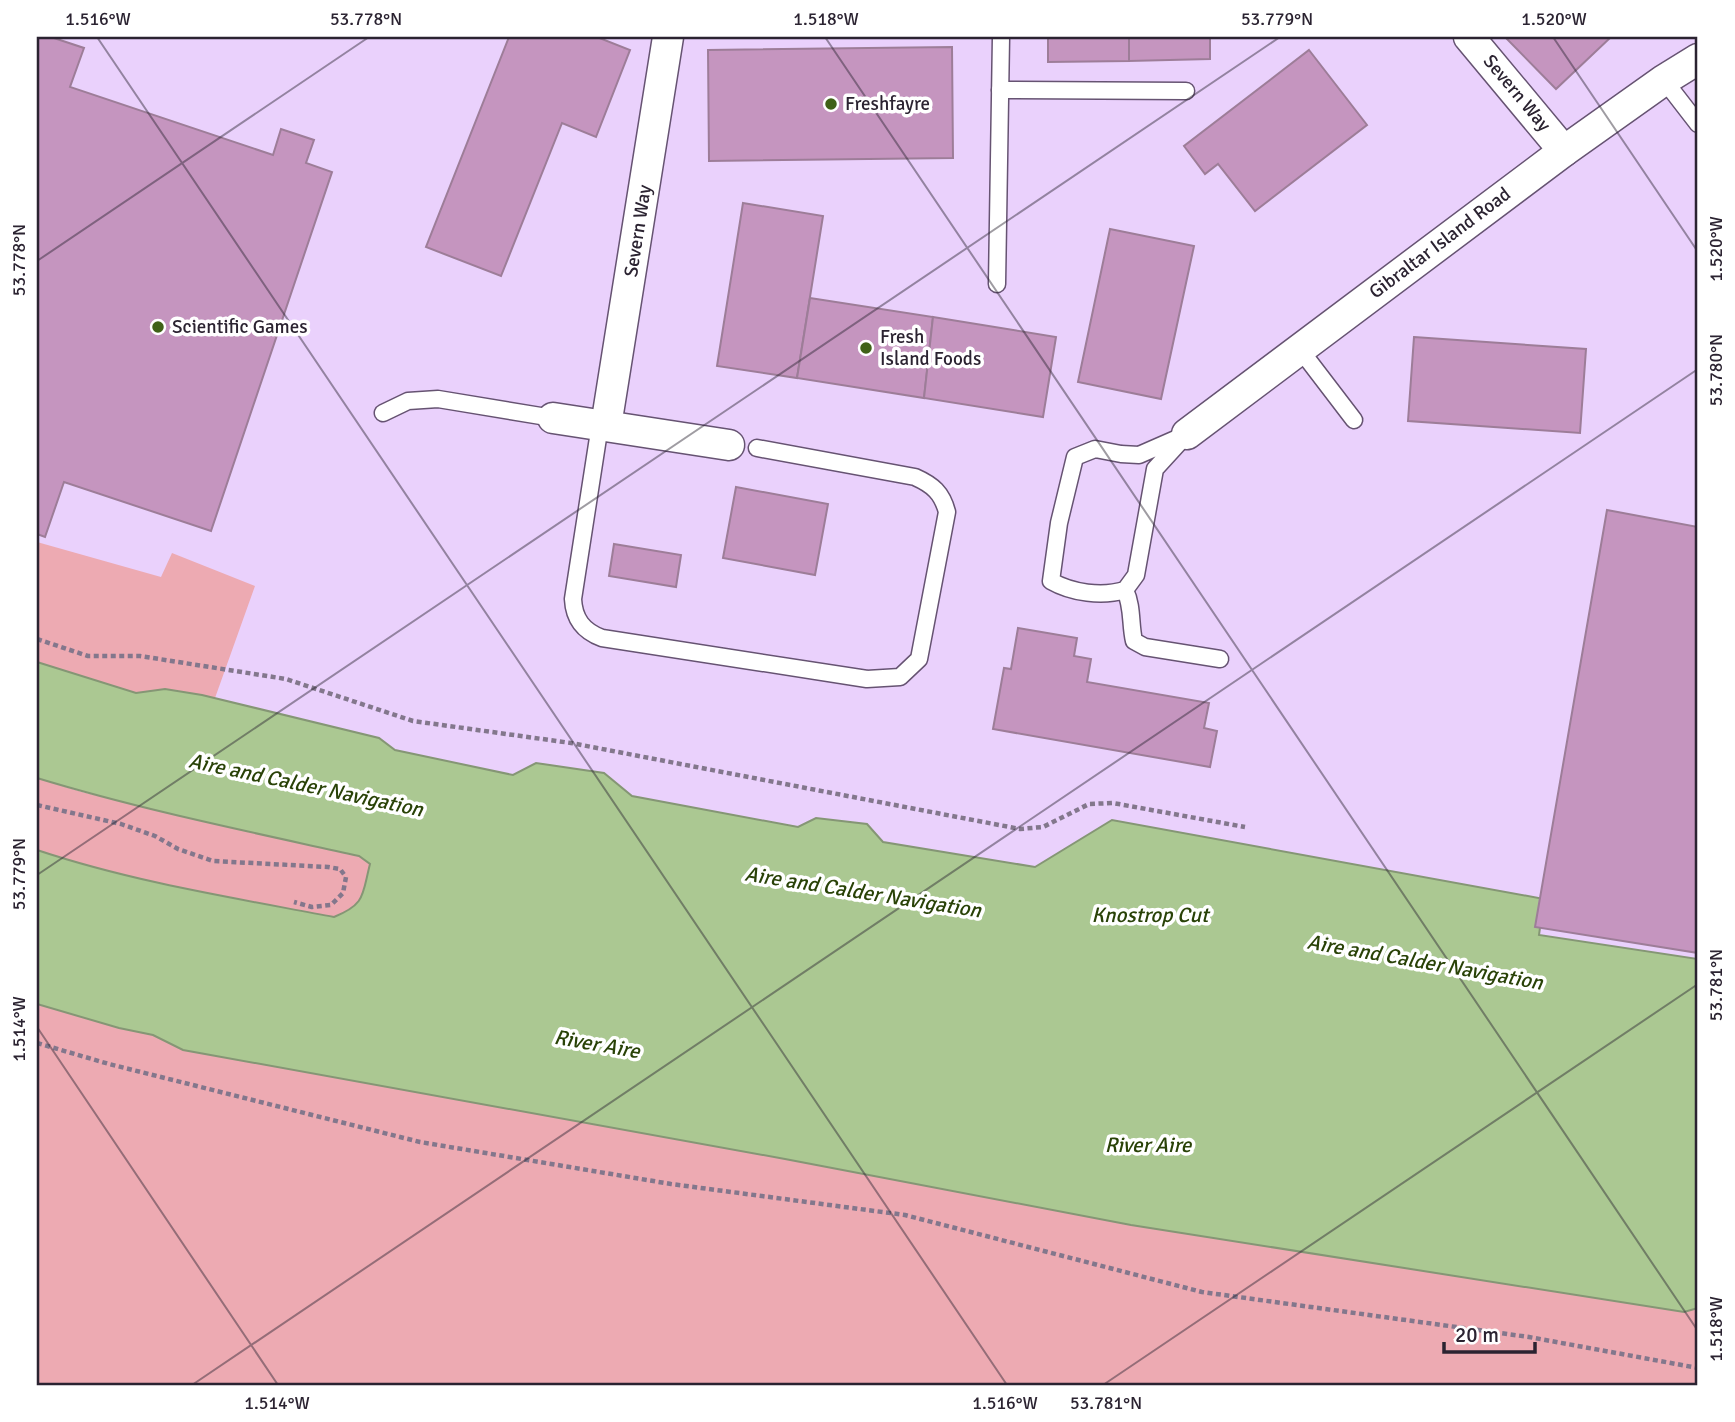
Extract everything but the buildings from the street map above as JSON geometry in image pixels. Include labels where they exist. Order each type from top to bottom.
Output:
[{"type":"street","name":"Severn Way","points":[[603,425],[668,37]]},
{"type":"street","name":"Severn Way","points":[[1469,37],[1564,151]]},
{"type":"street","name":"Gibraltar Island Road","points":[[1187,434],[1564,151],[1698,59]]},
{"type":"street","points":[[553,418],[743,446]]},
{"type":"lane","points":[[997,284],[1001,37]]},
{"type":"lane","points":[[1664,80],[1698,124]]},
{"type":"lane","points":[[1000,90],[1186,91]]},
{"type":"lane","points":[[1299,348],[1354,420]]},
{"type":"lane","points":[[383,413],[408,401],[438,399],[553,418]]},
{"type":"lane","points":[[603,425],[573,599],[576,616],[586,631],[602,638],[867,679],[900,677],[919,659],[947,512],[939,491],[915,477],[743,446]]},
{"type":"lane","points":[[1187,434],[1155,469],[1136,575],[1125,590],[1111,594],[1064,589],[1051,581],[1059,523],[1075,457],[1095,449],[1139,455],[1187,434]]},
{"type":"lane","points":[[1125,590],[1131,602],[1130,628],[1133,641],[1145,647],[1220,659]]},
{"type":"path","points":[[37,639],[88,656],[140,656],[286,679],[413,720],[571,743],[1020,828],[1043,827],[1089,804],[1113,803],[1245,827]]},
{"type":"path","points":[[37,805],[121,824],[213,861],[328,867],[340,870],[346,877],[343,893],[331,905],[312,907],[294,902]]},
{"type":"path","points":[[37,1043],[109,1064],[420,1142],[671,1184],[905,1215],[1202,1292],[1530,1338],[1698,1368]]},
{"type":"shaded area","points":[[37,37],[1698,37],[1698,959],[1538,934],[1544,900],[1112,820],[1035,867],[883,842],[816,818],[798,827],[632,796],[604,773],[536,763],[513,775],[395,750],[379,738],[202,695],[37,662]]},
{"type":"shaded area","points":[[37,542],[161,577],[172,553],[255,586],[215,698],[165,689],[136,693],[37,662]]},
{"type":"shaded area","points":[[37,778],[82,792],[359,856],[370,864],[364,891],[352,908],[334,917],[147,880],[37,850]]},
{"type":"shaded area","points":[[37,1004],[153,1035],[183,1050],[1131,1225],[1684,1312],[1698,1308],[1698,1385],[37,1385]]},
{"type":"water","points":[[37,662],[136,693],[165,689],[202,695],[379,738],[395,750],[513,775],[536,763],[604,773],[632,796],[798,827],[816,818],[867,824],[883,842],[1035,867],[1112,820],[1544,899],[1539,935],[1698,959],[1698,1308],[1684,1312],[1131,1225],[183,1050],[153,1035],[37,1004],[37,850],[147,880],[334,917],[357,903],[364,891],[370,864],[359,856],[157,810],[37,778]]},
{"type":"place","name":"Freshfayre","points":[[831,104]]},
{"type":"place","name":"Scientific Games","points":[[158,327]]},
{"type":"place","name":"Fresh Island Foods","points":[[866,348]]},
{"type":"water label","name":"Aire and Calder Navigation","points":[[306,785]]},
{"type":"water label","name":"Aire and Calder Navigation","points":[[863,892]]},
{"type":"water label","name":"Knostrop Cut","points":[[1150,915]]},
{"type":"water label","name":"Aire and Calder Navigation","points":[[1425,962]]},
{"type":"water label","name":"River Aire","points":[[597,1044]]},
{"type":"water label","name":"River Aire","points":[[1148,1145]]}]
